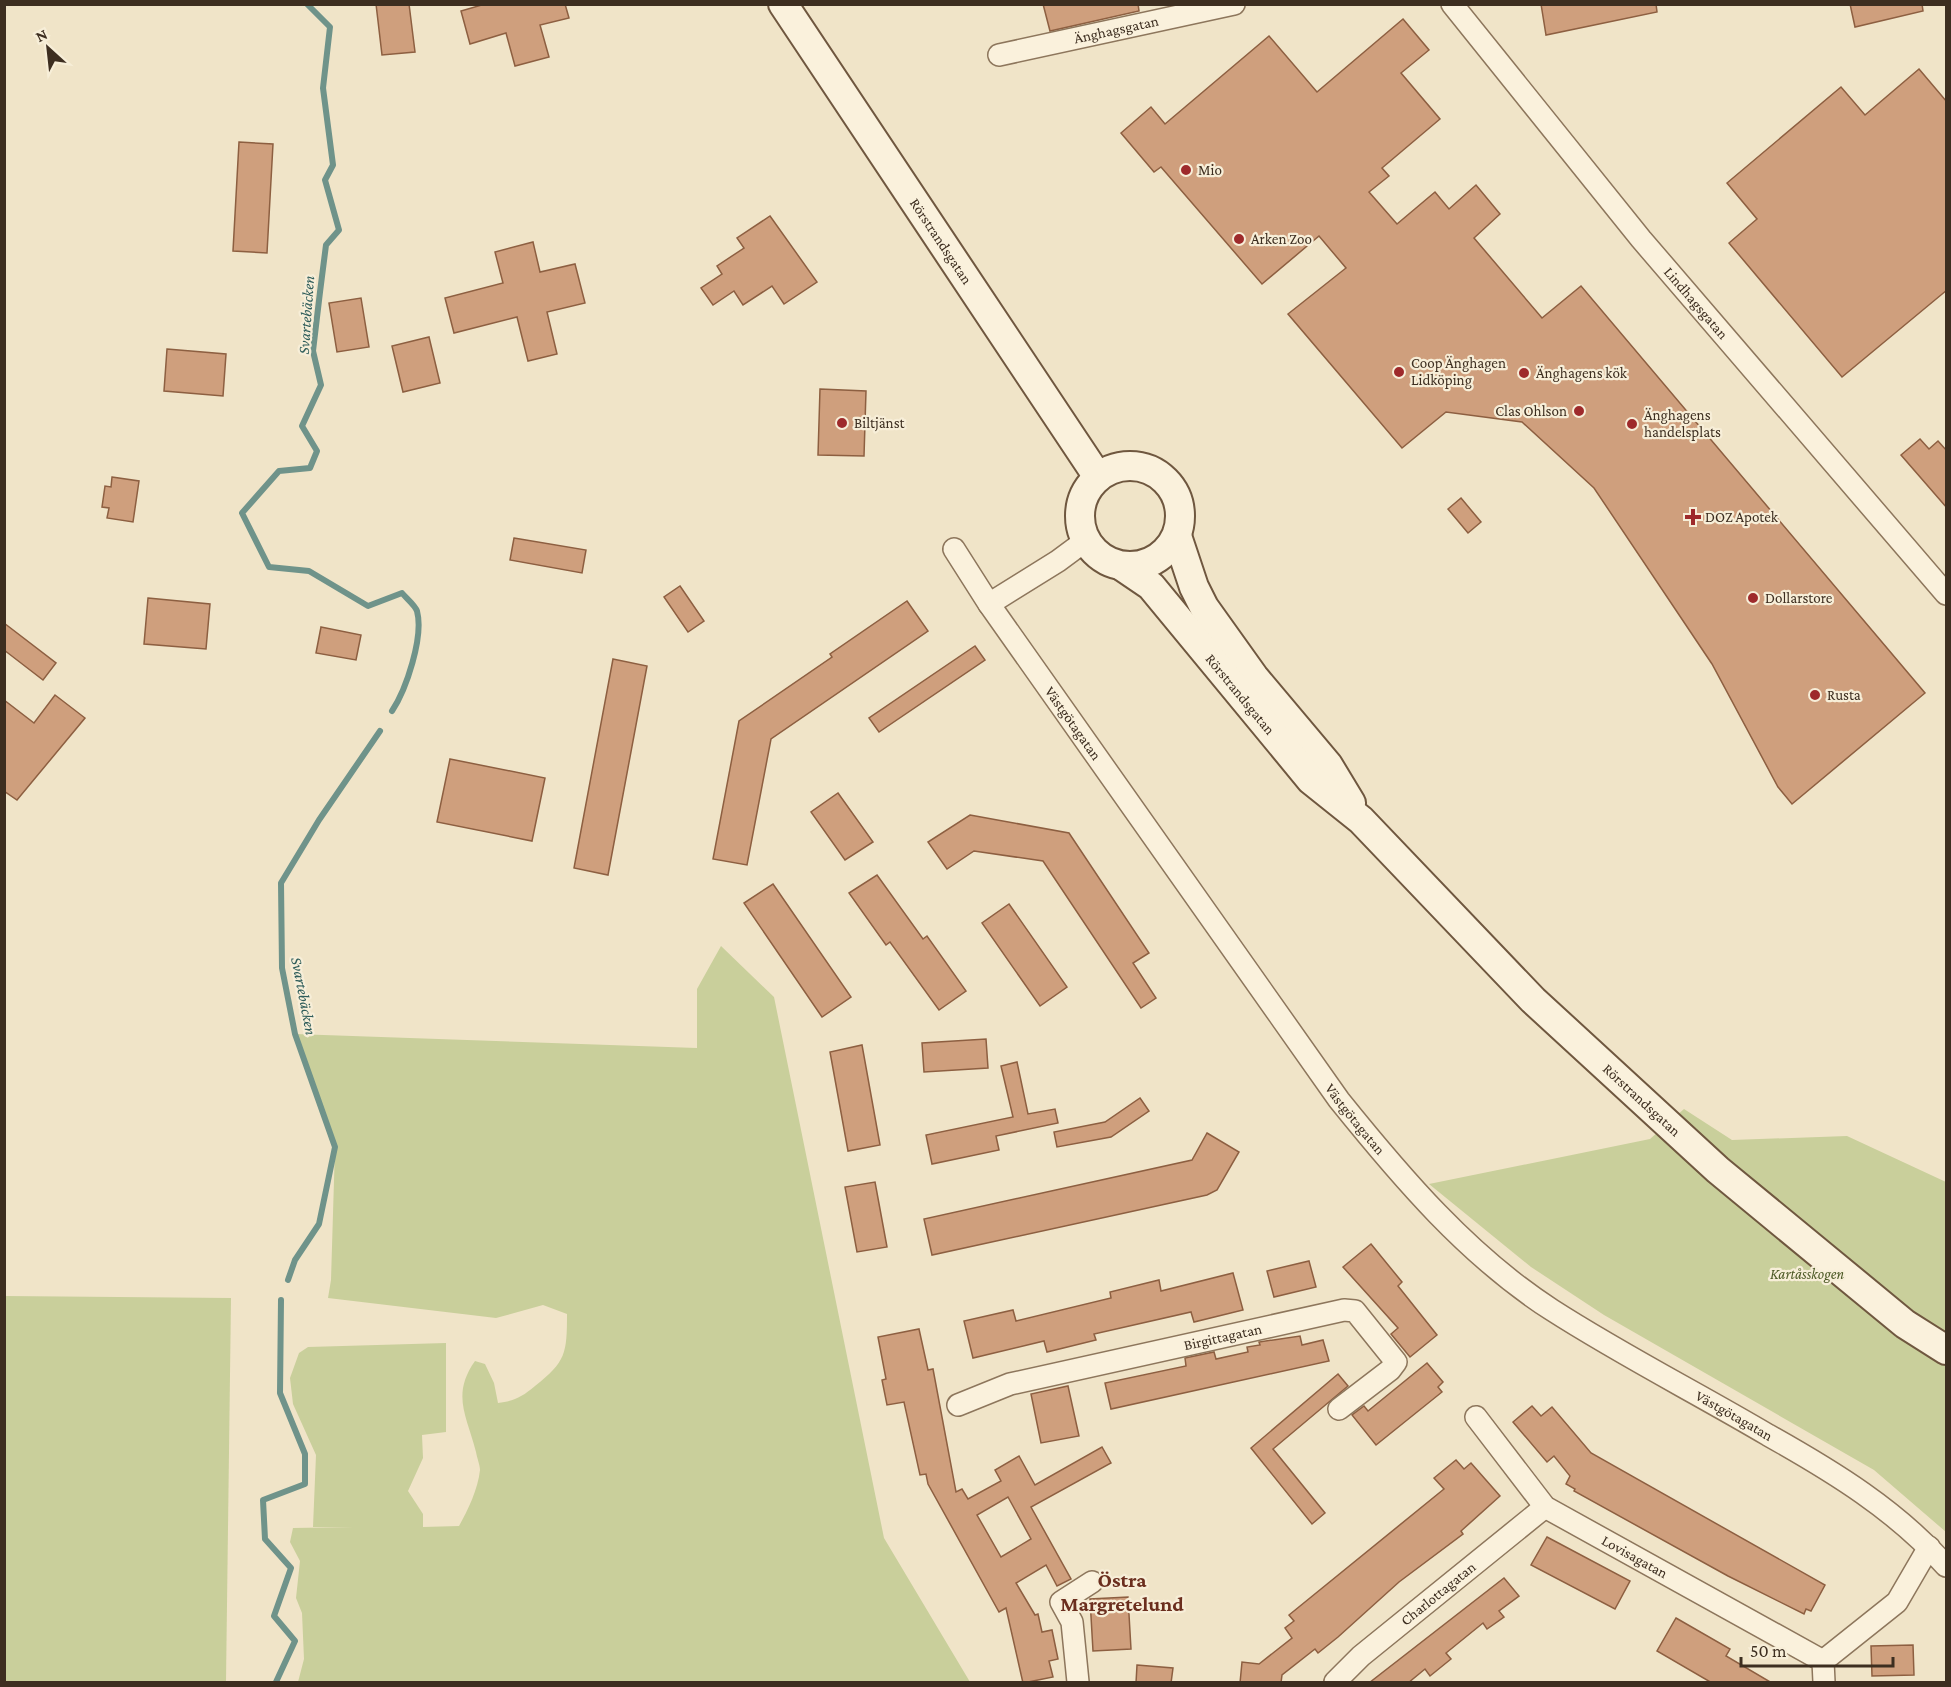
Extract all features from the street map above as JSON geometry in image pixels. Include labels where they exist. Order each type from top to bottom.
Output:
[{"type":"main road","name":"Rörstrandsgatan","points":[[783,4],[1098,477],[1108,471],[1130,466],[1153,471],[1165,480],[1179,505],[1180,520],[1177,536],[1194,587],[1204,607],[1254,677],[1328,765],[1361,820]]},
{"type":"main road","points":[[1085,541],[1081,530],[1080,506],[1089,485],[1098,477]]},
{"type":"main road","points":[[1123,567],[1139,566],[1155,561],[1168,550],[1177,536]]},
{"type":"main road","name":"Rörstrandsgatan","points":[[1085,541],[1107,562],[1123,567],[1151,586],[1311,780],[1361,820],[1533,1000],[1718,1170],[1905,1324],[1947,1350]]},
{"type":"street","name":"Änghagsgatan","points":[[999,55],[1234,4]]},
{"type":"street","name":"Lindhagsgatan","points":[[1452,4],[1641,239],[1947,594]]},
{"type":"street","points":[[989,604],[1058,561],[1085,541]]},
{"type":"street","name":"Västgötagatan","points":[[954,549],[989,604],[1339,1100],[1401,1177],[1492,1264],[1551,1310],[1857,1487],[1929,1547],[1947,1566]]},
{"type":"street","name":"Birgittagatan","points":[[958,1406],[1010,1384],[1344,1310],[1355,1311],[1396,1362],[1390,1370],[1339,1409]]},
{"type":"street","name":"Lovisagatan","points":[[1476,1417],[1545,1507],[1823,1672],[1897,1602],[1929,1547]]},
{"type":"street","name":"Charlottagatan","points":[[1335,1683],[1361,1656],[1545,1507]]},
{"type":"street","points":[[1078,1683],[1072,1622],[1061,1602],[1092,1582]]},
{"type":"green space","points":[[721,946],[774,997],[884,1538],[970,1682],[298,1682],[304,1659],[302,1613],[296,1598],[300,1561],[290,1542],[293,1528],[354,1527],[313,1527],[316,1455],[293,1404],[290,1378],[299,1353],[308,1347],[446,1343],[446,1432],[422,1435],[423,1458],[408,1491],[423,1514],[423,1527],[459,1526],[472,1499],[480,1470],[463,1406],[462,1395],[468,1373],[475,1361],[485,1364],[494,1383],[498,1403],[522,1396],[545,1378],[563,1356],[567,1314],[543,1305],[496,1318],[328,1298],[331,1280],[335,1147],[295,1034],[697,1048],[697,989]]},
{"type":"green space","name":"Kartåsskogen","points":[[1684,1109],[1732,1140],[1847,1136],[1946,1182],[1946,1532],[1874,1470],[1604,1315],[1531,1267],[1429,1184],[1650,1139]]},
{"type":"green space","points":[[5,1296],[231,1298],[226,1682],[5,1682]]},
{"type":"building","points":[[376,4],[409,4],[415,52],[382,55]]},
{"type":"building","points":[[485,4],[565,4],[569,18],[540,25],[549,57],[515,66],[506,33],[470,44],[461,11]]},
{"type":"building","points":[[1043,4],[1138,4],[1139,11],[1050,31]]},
{"type":"building","points":[[1541,4],[1656,4],[1657,12],[1546,35]]},
{"type":"building","points":[[1850,4],[1922,4],[1923,11],[1855,27]]},
{"type":"building","name":"Änghagens handelsplats","points":[[1403,19],[1429,50],[1401,73],[1440,119],[1382,168],[1389,176],[1369,192],[1397,224],[1435,192],[1449,209],[1476,185],[1500,214],[1474,238],[1542,318],[1581,286],[1925,693],[1792,804],[1778,787],[1712,664],[1594,488],[1522,422],[1446,412],[1402,448],[1288,314],[1346,268],[1319,236],[1262,284],[1161,167],[1154,172],[1121,133],[1151,107],[1165,124],[1269,36],[1317,92]]},
{"type":"building","points":[[1919,69],[1947,102],[1947,290],[1842,377],[1729,243],[1757,219],[1727,183],[1841,87],[1865,115]]},
{"type":"building","points":[[239,142],[273,144],[267,253],[233,251]]},
{"type":"building","points":[[770,216],[817,282],[784,304],[772,286],[743,305],[734,291],[713,305],[701,288],[722,274],[717,266],[744,248],[737,238]]},
{"type":"building","points":[[533,242],[540,272],[575,264],[585,303],[547,312],[557,354],[528,361],[517,317],[454,333],[445,298],[503,283],[495,252]]},
{"type":"building","points":[[361,298],[369,347],[337,352],[329,303]]},
{"type":"building","points":[[429,337],[440,383],[403,392],[392,346]]},
{"type":"building","points":[[167,349],[226,354],[223,396],[164,391]]},
{"type":"building","name":"Biltjänst","points":[[820,389],[866,391],[864,456],[818,455]]},
{"type":"building","points":[[1920,439],[1929,449],[1938,441],[1947,451],[1947,508],[1901,455]]},
{"type":"building","points":[[112,477],[139,481],[133,522],[107,518],[109,508],[102,507],[105,486],[111,487]]},
{"type":"building","points":[[1461,498],[1481,522],[1468,533],[1448,509]]},
{"type":"building","points":[[514,538],[586,550],[582,573],[510,560]]},
{"type":"building","points":[[680,586],[704,621],[688,632],[664,597]]},
{"type":"building","points":[[148,598],[210,604],[206,649],[144,644]]},
{"type":"building","points":[[907,601],[928,631],[771,739],[747,865],[713,859],[739,721],[832,657],[830,654]]},
{"type":"building","points":[[4,623],[56,663],[43,680],[4,650]]},
{"type":"building","points":[[321,627],[361,635],[356,660],[316,653]]},
{"type":"building","points":[[975,646],[985,660],[879,732],[869,718]]},
{"type":"building","points":[[613,659],[647,666],[608,875],[574,868]]},
{"type":"building","points":[[55,695],[85,718],[17,800],[4,791],[4,700],[34,723]]},
{"type":"building","points":[[450,759],[545,778],[532,841],[437,822]]},
{"type":"building","points":[[838,793],[873,842],[845,860],[811,812]]},
{"type":"building","points":[[970,815],[1069,833],[1149,953],[1133,963],[1156,998],[1141,1008],[1043,861],[974,851],[947,869],[928,842]]},
{"type":"building","points":[[877,875],[923,939],[927,936],[966,991],[939,1010],[890,942],[886,945],[849,893]]},
{"type":"building","points":[[773,884],[851,997],[822,1017],[744,903]]},
{"type":"building","points":[[1009,904],[1067,987],[1040,1006],[982,923]]},
{"type":"building","points":[[986,1039],[988,1068],[924,1072],[922,1043]]},
{"type":"building","points":[[862,1045],[880,1145],[848,1151],[830,1052]]},
{"type":"building","points":[[1017,1062],[1028,1114],[1055,1109],[1058,1123],[996,1136],[999,1150],[932,1164],[926,1135],[1013,1117],[1001,1066]]},
{"type":"building","points":[[1140,1098],[1149,1111],[1111,1137],[1057,1147],[1054,1132],[1105,1122]]},
{"type":"building","points":[[1207,1133],[1239,1152],[1217,1190],[1207,1195],[932,1255],[924,1219],[1192,1160]]},
{"type":"building","points":[[875,1182],[887,1247],[857,1252],[845,1187]]},
{"type":"building","points":[[1371,1244],[1402,1282],[1398,1286],[1437,1335],[1410,1357],[1391,1334],[1398,1328],[1343,1267]]},
{"type":"building","points":[[1309,1261],[1316,1287],[1274,1297],[1267,1271]]},
{"type":"building","points":[[1233,1273],[1243,1310],[1194,1322],[1191,1312],[1094,1334],[1096,1340],[1047,1352],[1044,1341],[973,1358],[964,1321],[1013,1310],[1016,1321],[1111,1298],[1110,1292],[1159,1280],[1161,1291]]},
{"type":"building","points":[[919,1329],[928,1370],[933,1369],[956,1492],[962,1489],[968,1499],[1001,1481],[995,1470],[1019,1456],[1035,1485],[1102,1447],[1111,1463],[1031,1507],[1071,1579],[1057,1586],[1046,1565],[1016,1583],[1035,1615],[1038,1614],[1042,1632],[1052,1630],[1058,1659],[1049,1661],[1053,1677],[1023,1683],[1006,1608],[999,1612],[928,1484],[926,1474],[920,1475],[904,1402],[887,1405],[882,1380],[886,1379],[878,1337]],"holes":[[[1008,1497],[1031,1539],[1001,1557],[977,1515]]]},
{"type":"building","points":[[1300,1336],[1302,1345],[1323,1340],[1329,1361],[1111,1409],[1105,1383],[1186,1366],[1185,1358],[1214,1352],[1216,1359],[1248,1352],[1247,1347],[1260,1345],[1259,1342]]},
{"type":"building","points":[[1427,1363],[1443,1382],[1438,1387],[1442,1392],[1376,1445],[1352,1415],[1364,1406],[1368,1411]]},
{"type":"building","points":[[1338,1374],[1348,1386],[1273,1449],[1325,1513],[1312,1524],[1251,1448]]},
{"type":"building","points":[[1068,1386],[1079,1436],[1041,1443],[1031,1394]]},
{"type":"building","points":[[1532,1406],[1541,1416],[1552,1407],[1591,1453],[1825,1585],[1811,1611],[1806,1609],[1804,1614],[1728,1576],[1574,1491],[1575,1489],[1566,1484],[1570,1476],[1554,1456],[1547,1462],[1513,1422]]},
{"type":"building","points":[[1456,1460],[1464,1469],[1471,1463],[1500,1496],[1461,1531],[1463,1534],[1399,1582],[1338,1637],[1318,1653],[1315,1649],[1282,1675],[1281,1683],[1240,1683],[1242,1662],[1259,1664],[1292,1638],[1285,1628],[1294,1621],[1289,1615],[1444,1489],[1434,1478]]},
{"type":"building","points":[[1547,1537],[1630,1581],[1615,1609],[1531,1565]]},
{"type":"building","points":[[1504,1578],[1519,1596],[1499,1611],[1504,1617],[1487,1629],[1483,1623],[1446,1653],[1451,1659],[1430,1676],[1425,1669],[1408,1683],[1369,1683]]},
{"type":"building","points":[[1128,1597],[1131,1649],[1093,1651],[1090,1599]]},
{"type":"building","points":[[1676,1618],[1730,1649],[1726,1656],[1772,1683],[1712,1683],[1657,1651]]},
{"type":"building","points":[[1913,1645],[1914,1675],[1872,1676],[1871,1646]]},
{"type":"building","points":[[1137,1665],[1173,1668],[1171,1683],[1136,1683]]},
{"type":"waterway","name":"Svartebäcken","points":[[307,4],[330,27],[323,88],[333,165],[325,180],[339,230],[326,245],[313,351],[321,385],[302,426],[317,451],[310,468],[279,471],[242,513],[269,567],[309,571],[368,606],[402,593],[414,606],[419,622],[416,649],[403,690],[392,711]]},
{"type":"waterway","name":"Svartebäcken","points":[[288,1280],[295,1260],[319,1224],[335,1147],[295,1034],[282,968],[281,883],[319,820],[380,731]]},
{"type":"waterway","name":"Svartebäcken","points":[[276,1682],[295,1641],[274,1616],[291,1568],[265,1539],[263,1500],[305,1484],[305,1454],[280,1393],[281,1300]]},
{"type":"place","name":"Mio","points":[[1186,170]]},
{"type":"place","name":"Arken Zoo","points":[[1239,239]]},
{"type":"place","name":"Coop Änghagen Lidköping","points":[[1399,372]]},
{"type":"place","name":"Änghagens kök","points":[[1524,373]]},
{"type":"place","name":"Clas Ohlson","points":[[1579,411]]},
{"type":"place","name":"Biltjänst","points":[[842,423]]},
{"type":"place","name":"Änghagens handelsplats","points":[[1632,424]]},
{"type":"place","name":"DOZ Apotek","points":[[1693,517]]},
{"type":"place","name":"Dollarstore","points":[[1753,598]]},
{"type":"place","name":"Rusta","points":[[1815,695]]},
{"type":"district","name":"Östra Margretelund","points":[[1122,1592]]}]
